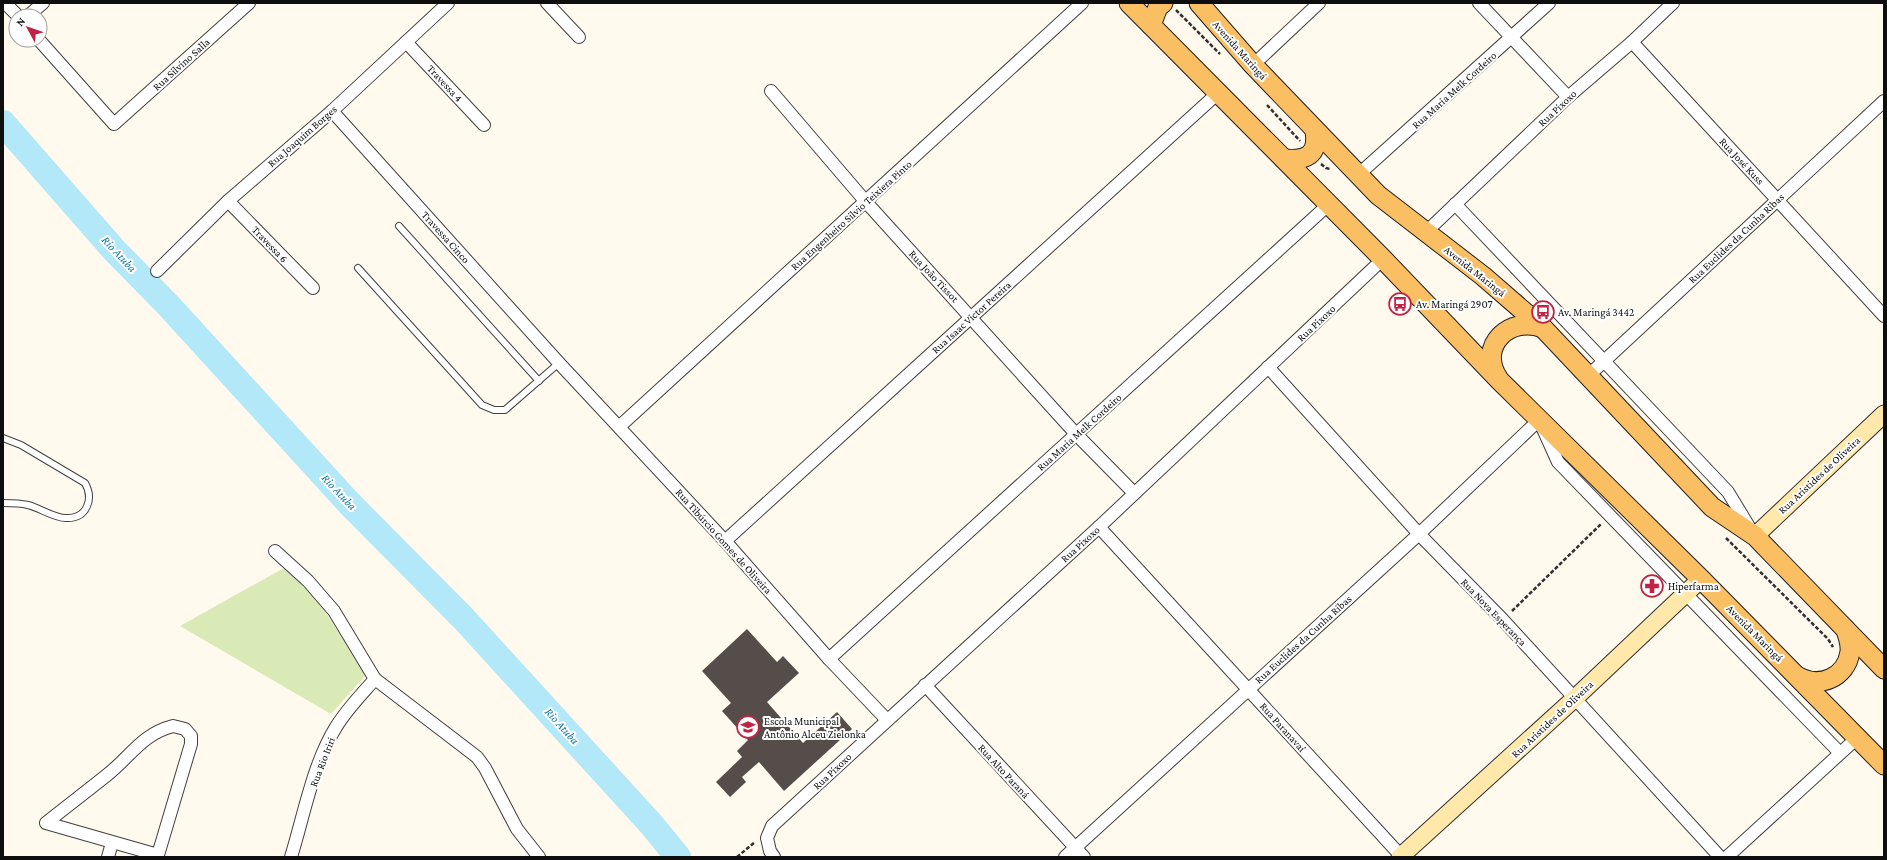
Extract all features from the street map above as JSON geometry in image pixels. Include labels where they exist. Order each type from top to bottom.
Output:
[{"type":"main road","name":"Avenida Maringá","points":[[1129,3],[1383,259],[1499,380],[1701,578],[1884,765]]},
{"type":"main road","points":[[1151,25],[1158,7],[1163,3]]},
{"type":"main road","name":"Avenida Maringá","points":[[1199,3],[1253,65],[1378,195],[1425,233],[1483,276],[1543,328],[1712,507],[1755,536],[1884,669]]},
{"type":"main road","points":[[1284,159],[1304,158],[1311,153],[1315,147],[1315,131]]},
{"type":"main road","points":[[1499,380],[1492,365],[1491,357],[1496,341],[1501,334],[1519,324],[1529,324],[1543,328]]},
{"type":"main road","name":"Rua Aristides de Oliveira","points":[[1755,536],[1884,414]]},
{"type":"main road","name":"Rua Aristides de Oliveira","points":[[1401,857],[1574,699],[1701,578]]},
{"type":"main road","points":[[1796,675],[1812,682],[1821,682],[1838,675],[1847,662],[1850,651],[1850,642],[1846,630]]},
{"type":"street","name":"Rua Silvino Salla","points":[[46,48],[114,124],[249,3]]},
{"type":"street","name":"Rua Joaquim Borges","points":[[157,271],[228,201],[332,111],[448,3]]},
{"type":"street","points":[[547,3],[579,37]]},
{"type":"street","name":"Rua Engenheiro Silvio Teixiera Pinto","points":[[620,426],[1082,3]]},
{"type":"street","points":[[1253,65],[1319,3]]},
{"type":"street","points":[[1480,3],[1568,98]]},
{"type":"street","name":"Rua Maria Melk Cordeiro","points":[[1358,175],[1549,3]]},
{"type":"street","name":"Rua Pixoxo","points":[[1425,233],[1568,98],[1632,42],[1673,3]]},
{"type":"street","name":"Travessa 4","points":[[406,42],[484,125]]},
{"type":"street","name":"Rua José Kuss","points":[[1632,42],[1884,316]]},
{"type":"street","name":"Rua João Tissot","points":[[771,91],[866,202],[1076,434],[1134,493]]},
{"type":"street","name":"Rua Isaac Victor Pereira","points":[[725,541],[1218,93]]},
{"type":"street","name":"Rua Euclides da Cunha Ribas","points":[[1588,376],[1884,101]]},
{"type":"street","name":"Travessa Cinco","points":[[332,111],[560,363]]},
{"type":"street","name":"Travessa 6","points":[[228,201],[313,288]]},
{"type":"street","name":"Rua Maria Melk Cordeiro","points":[[829,659],[1328,204]]},
{"type":"street","name":"Avenida Maringá","points":[[1455,204],[1728,492],[1755,536]]},
{"type":"street","name":"Rua Pixoxo","points":[[774,857],[770,851],[767,838],[772,826],[1099,527],[1383,259]]},
{"type":"street","name":"Rua Tibúrcio Gomes de Oliveira","points":[[560,363],[620,426],[725,541],[829,659],[887,720]]},
{"type":"street","name":"Rua Nova Esperança","points":[[1268,367],[1419,534],[1503,620],[1720,857]]},
{"type":"street","name":"Rua Euclides da Cunha Ribas","points":[[1065,857],[1419,534],[1540,420]]},
{"type":"street","name":"Avenida Maringá","points":[[1540,420],[1558,462],[1840,753]]},
{"type":"street","name":"Rua Paranavaí","points":[[1099,527],[1401,857]]},
{"type":"street","points":[[275,551],[308,581],[334,611],[375,680],[477,757],[485,768],[517,829],[539,857]]},
{"type":"street","name":"Rua Rio Iriri","points":[[291,857],[326,747],[350,706],[375,680]]},
{"type":"street","name":"Rua Alto Paraná","points":[[925,685],[1084,857]]},
{"type":"street","points":[[173,726],[185,729],[191,736],[191,744],[158,855],[112,843],[46,823],[117,767],[147,737],[159,730],[173,726]]},
{"type":"street","points":[[1727,857],[1857,738]]},
{"type":"street","points":[[108,857],[112,843]]},
{"type":"lane","points":[[400,226],[539,381]]},
{"type":"lane","points":[[358,268],[482,405],[494,410],[504,410],[560,363]]},
{"type":"lane","points":[[3,438],[21,445],[85,483],[90,498],[88,505],[81,513],[72,518],[64,518],[26,504],[3,503]]},
{"type":"path","points":[[1503,620],[1609,515]]},
{"type":"path","points":[[737,857],[741,854]]},
{"type":"green space","points":[[284,568],[319,602],[366,675],[331,714],[180,626]]},
{"type":"building","points":[[747,629],[777,662],[783,656],[799,673],[767,702],[803,743],[837,712],[852,729],[784,791],[759,762],[742,777],[746,782],[730,797],[716,782],[742,757],[737,751],[748,740],[722,711],[731,703],[702,671]]},
{"type":"waterway","name":"Rio Atuba","points":[[3,123],[115,251],[168,305],[349,503],[464,619],[651,824],[678,857]]},
{"type":"place","name":"Av. Maringá 2907","points":[[1400,304]]},
{"type":"place","name":"Av. Maringá 3442","points":[[1543,312]]},
{"type":"place","name":"Hiperfarma","points":[[1652,586]]},
{"type":"place","name":"Escola Municipal Antônio Alceu Zielonka","points":[[748,727]]}]
